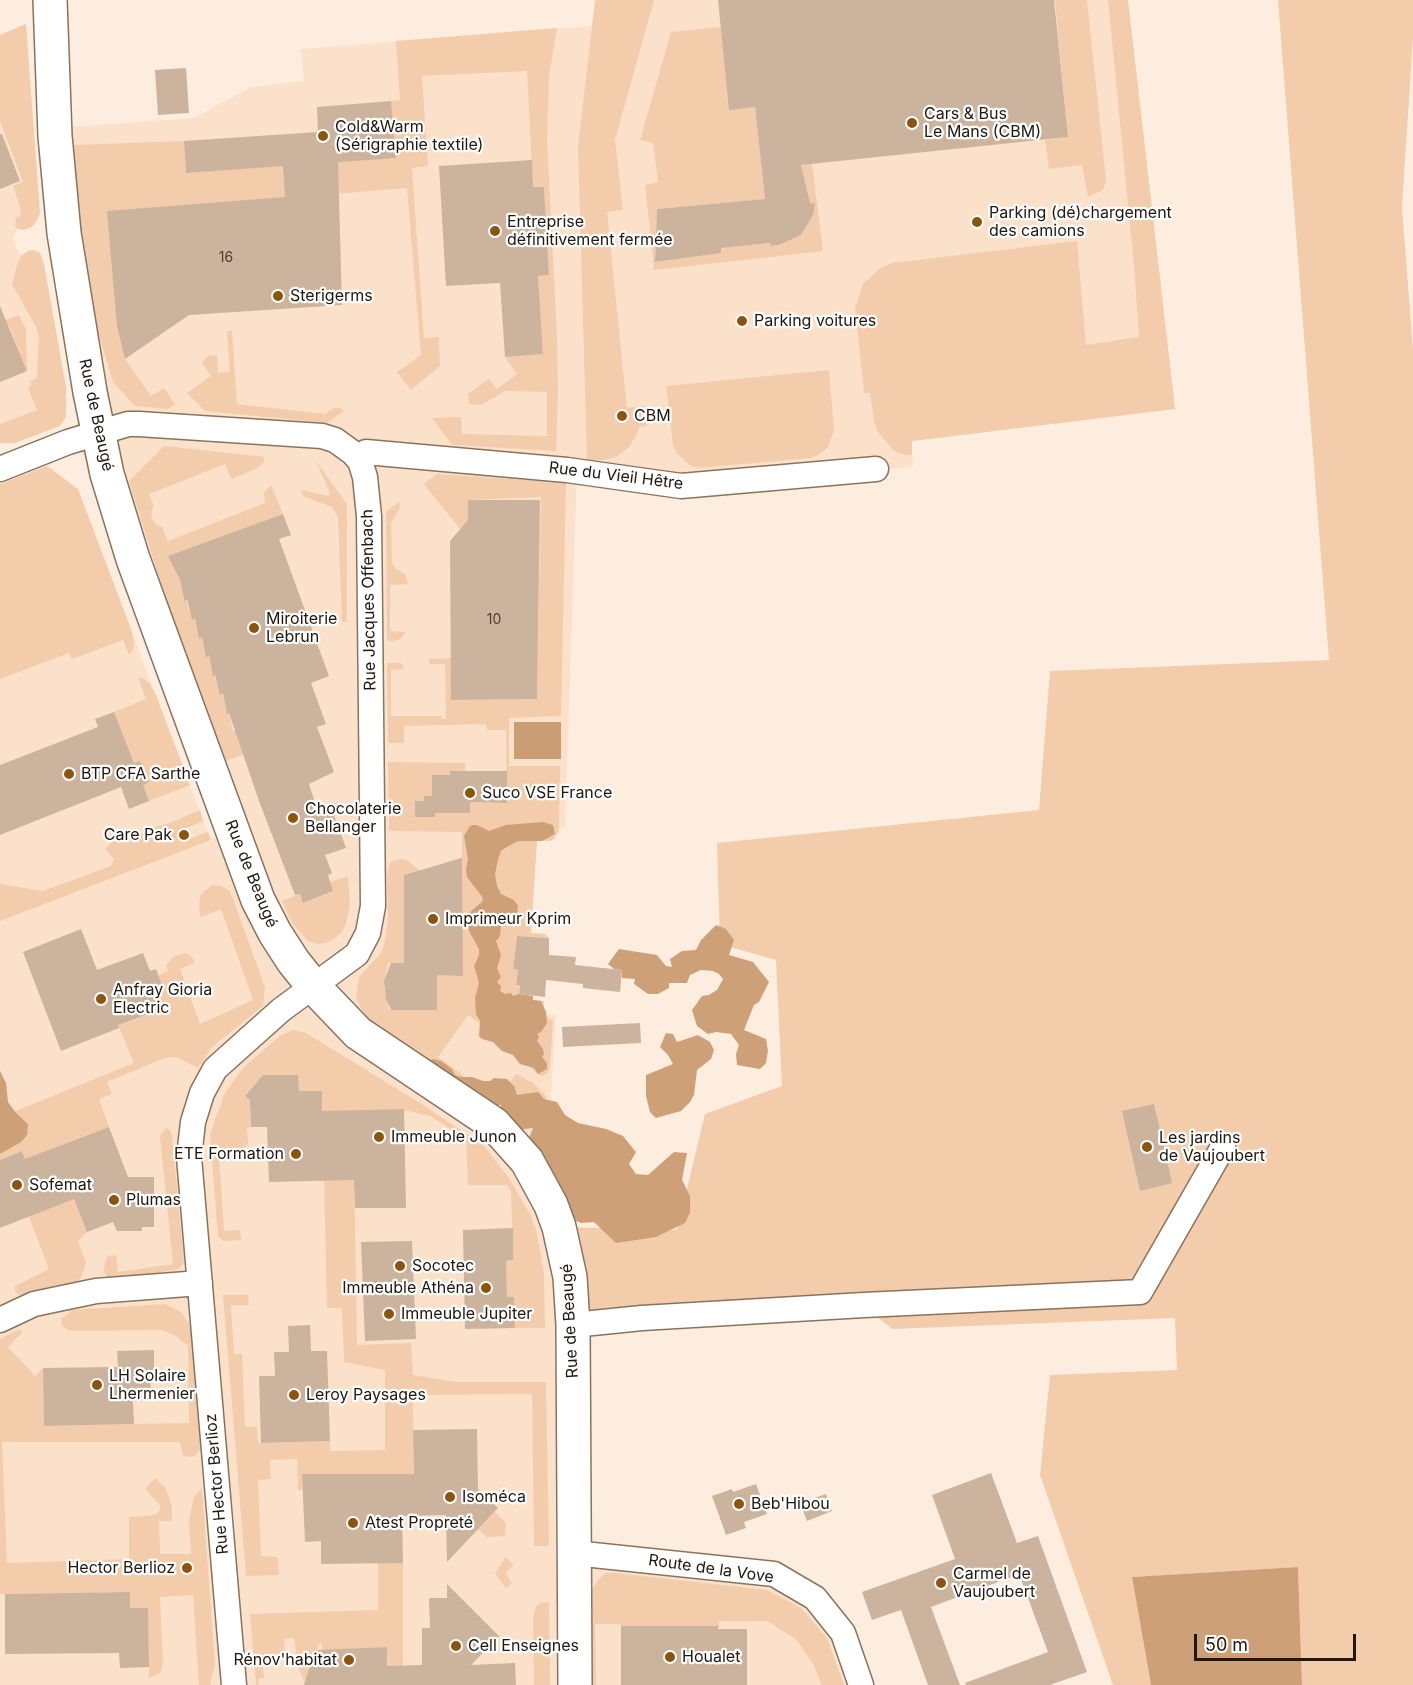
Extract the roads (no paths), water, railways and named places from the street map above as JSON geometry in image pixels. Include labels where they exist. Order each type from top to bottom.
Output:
[{"type":"street","name":"Rue de Beaugé","points":[[50,0],[55,136],[64,233],[84,358],[107,474],[133,559],[258,900],[275,933],[313,986],[358,1033],[494,1124],[527,1161],[551,1205],[559,1227],[570,1277],[573,1325],[575,1685]]},
{"type":"street","points":[[0,469],[68,442],[128,424],[322,436],[335,440],[358,459]]},
{"type":"street","name":"Rue du Vieil Hêtre","points":[[358,459],[366,452],[374,452],[567,470],[681,486],[876,469]]},
{"type":"street","name":"Rue Jacques Offenbach","points":[[313,986],[357,954],[368,933],[373,906],[369,516],[365,477],[358,459]]},
{"type":"street","name":"Rue Hector Berlioz","points":[[234,1685],[189,1157],[193,1122],[202,1093],[215,1069],[281,1010],[313,986]]},
{"type":"street","points":[[573,1325],[642,1318],[864,1305],[1140,1292],[1223,1147]]},
{"type":"street","points":[[0,1320],[34,1304],[96,1291],[200,1283]]},
{"type":"street","name":"Route de la Vove","points":[[574,1553],[774,1574],[815,1598],[843,1633],[861,1685]]},
{"type":"place","name":"Cars & Bus Le Mans (CBM)","points":[[912,123]]},
{"type":"place","name":"Cold&Warm (Sérigraphie textile)","points":[[323,136]]},
{"type":"place","name":"Parking (dé)chargement des camions","points":[[977,222]]},
{"type":"place","name":"Entreprise définitivement fermée","points":[[495,231]]},
{"type":"place","name":"Sterigerms","points":[[278,296]]},
{"type":"place","name":"Parking voitures","points":[[742,321]]},
{"type":"place","name":"CBM","points":[[622,416]]},
{"type":"place","name":"Miroiterie Lebrun","points":[[254,628]]},
{"type":"place","name":"BTP CFA Sarthe","points":[[69,774]]},
{"type":"place","name":"Suco VSE France","points":[[470,793]]},
{"type":"place","name":"Chocolaterie Bellanger","points":[[293,818]]},
{"type":"place","name":"Care Pak","points":[[184,835]]},
{"type":"place","name":"Imprimeur Kprim","points":[[433,919]]},
{"type":"place","name":"Anfray Gioria Electric","points":[[101,999]]},
{"type":"place","name":"Immeuble Junon","points":[[379,1137]]},
{"type":"place","name":"Les jardins de Vaujoubert","points":[[1147,1147]]},
{"type":"place","name":"ETE Formation","points":[[296,1154]]},
{"type":"place","name":"Sofemat","points":[[17,1185]]},
{"type":"place","name":"Plumas","points":[[114,1200]]},
{"type":"place","name":"Socotec","points":[[400,1266]]},
{"type":"place","name":"Immeuble Athéna","points":[[486,1288]]},
{"type":"place","name":"Immeuble Jupiter","points":[[389,1314]]},
{"type":"place","name":"LH Solaire Lhermenier","points":[[97,1385]]},
{"type":"place","name":"Leroy Paysages","points":[[294,1395]]},
{"type":"place","name":"Isoméca","points":[[450,1497]]},
{"type":"place","name":"Beb'Hibou","points":[[739,1504]]},
{"type":"place","name":"Atest Propreté","points":[[353,1523]]},
{"type":"place","name":"Hector Berlioz","points":[[187,1568]]},
{"type":"place","name":"Carmel de Vaujoubert","points":[[941,1583]]},
{"type":"place","name":"Cell Enseignes","points":[[456,1646]]},
{"type":"place","name":"Houalet","points":[[670,1657]]},
{"type":"place","name":"Rénov'habitat","points":[[349,1660]]}]
